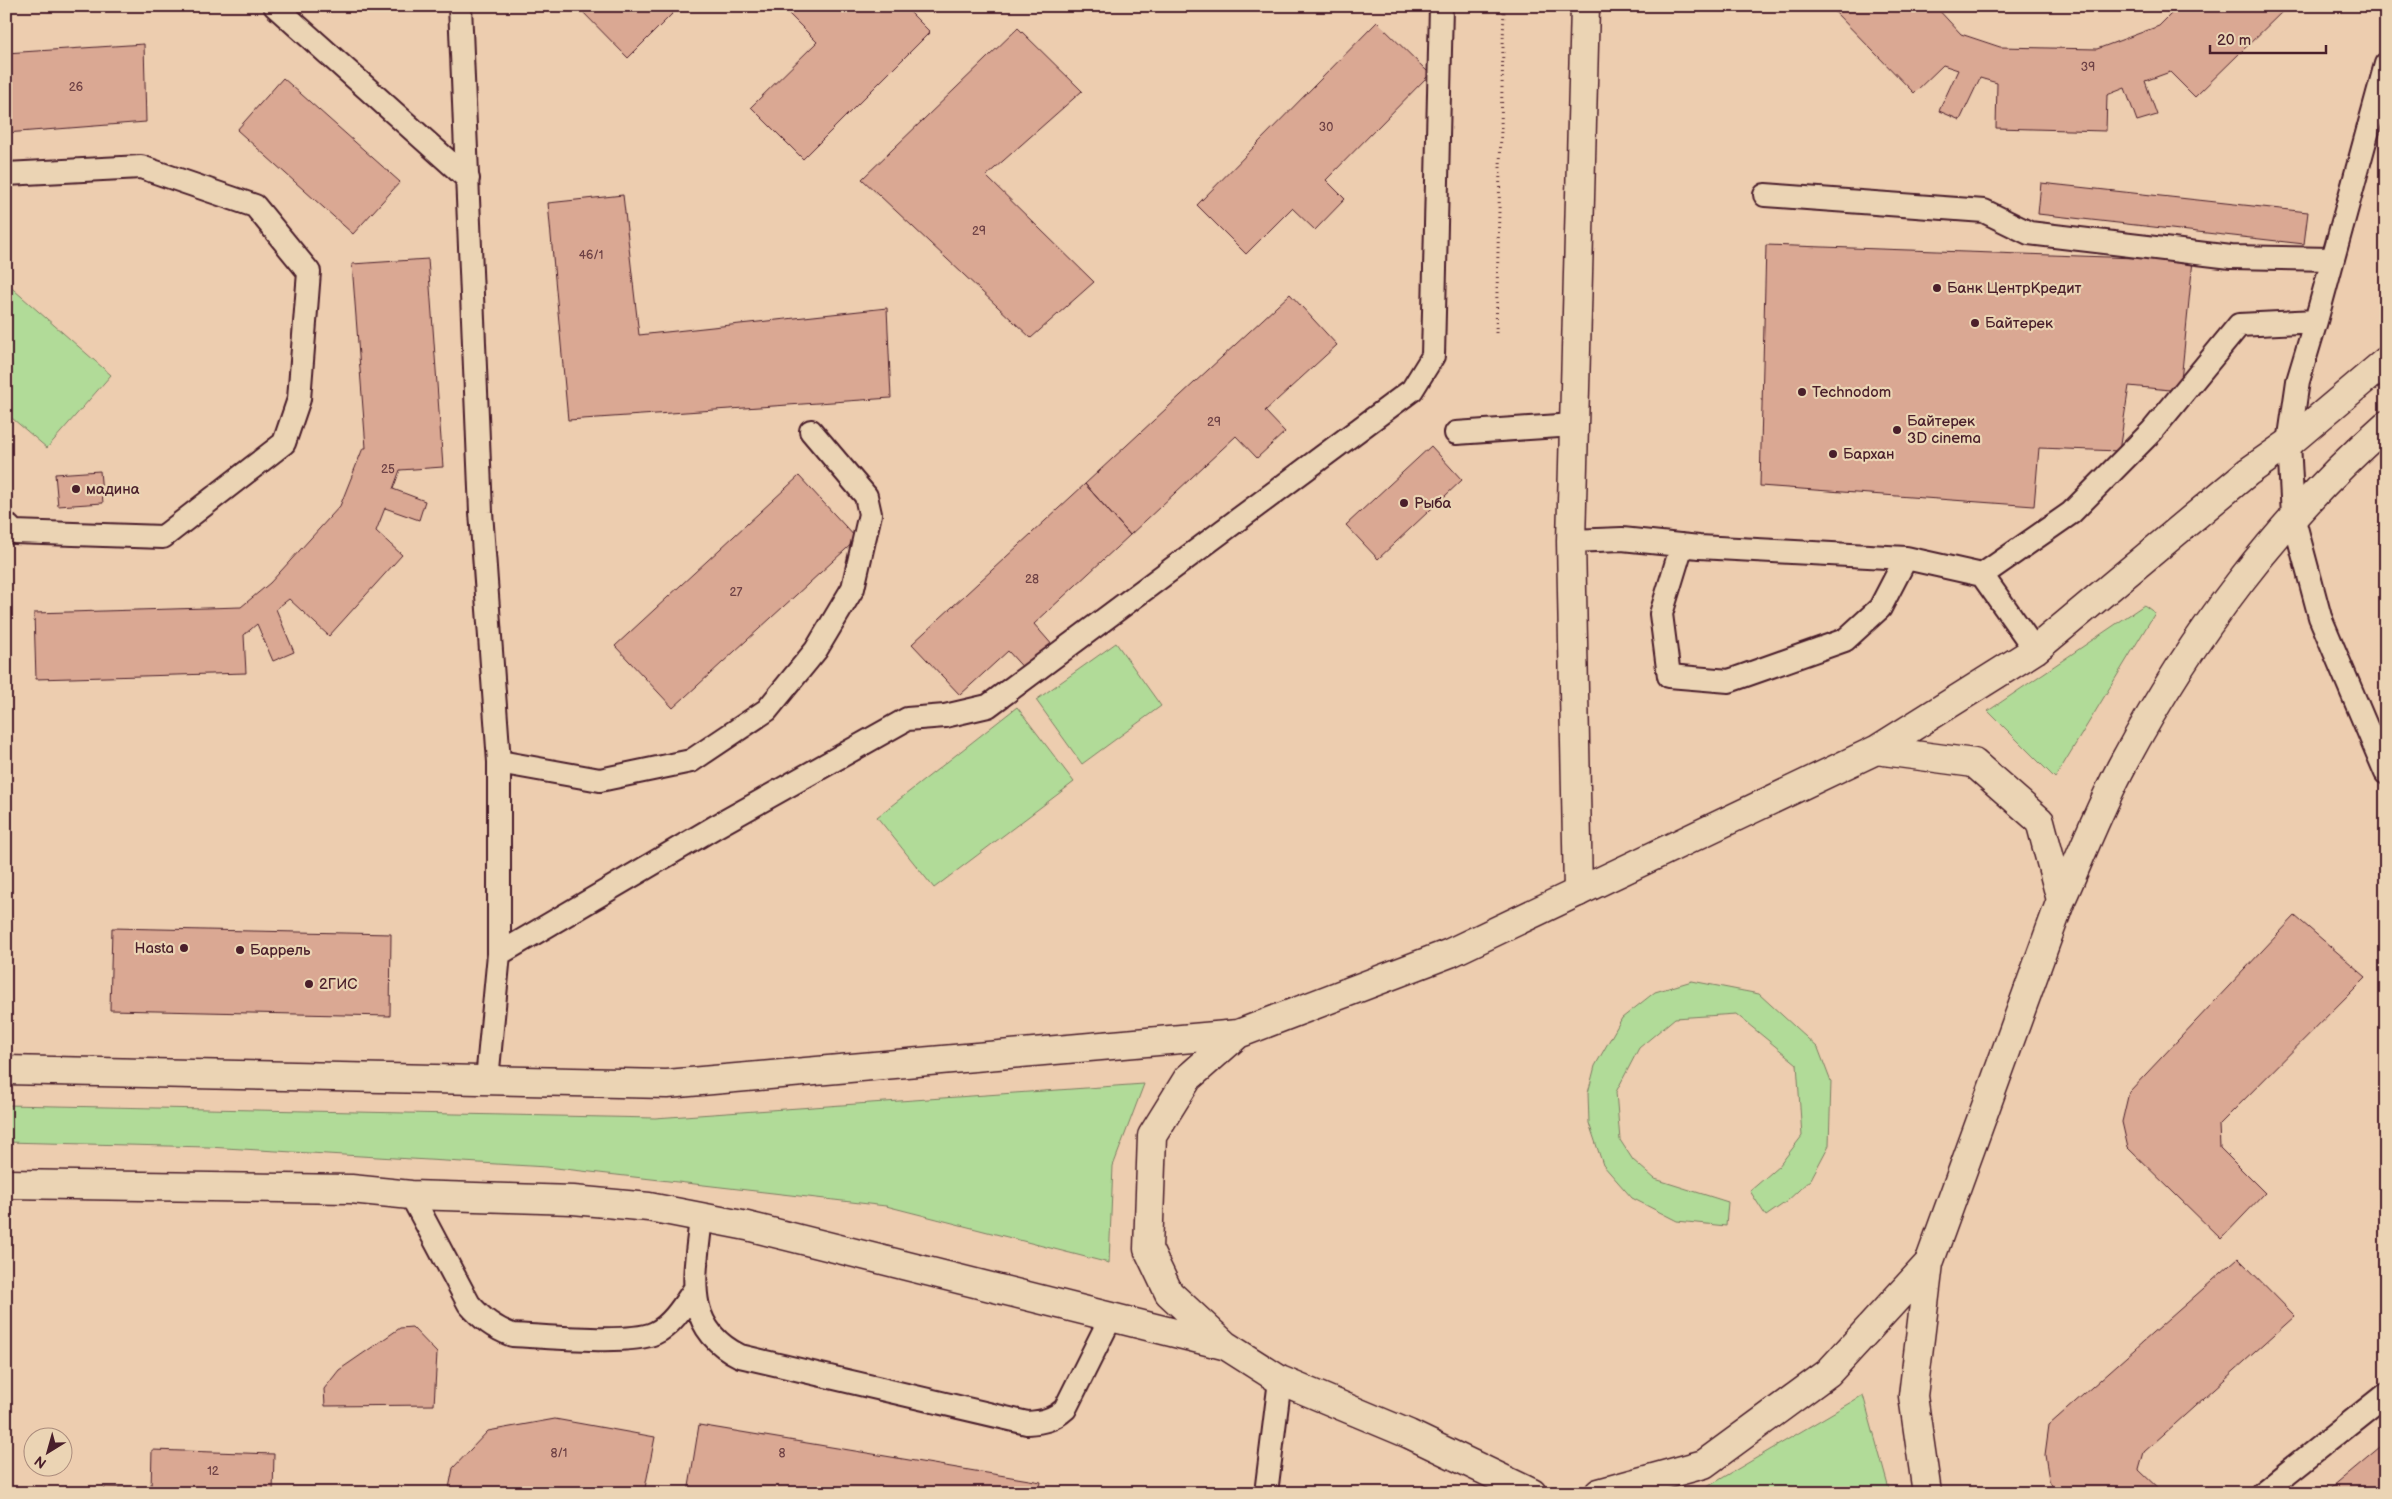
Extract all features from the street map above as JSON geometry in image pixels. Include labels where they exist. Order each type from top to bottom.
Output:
[{"type":"main road","points":[[1578,892],[1571,541],[1585,6]]},
{"type":"main road","points":[[6,1070],[667,1084],[1238,1034],[1450,954],[1876,750],[2035,650],[2248,472],[2290,443],[2386,361]]},
{"type":"main road","points":[[1927,1493],[1913,1396],[1929,1264],[2061,900],[2124,762],[2200,635],[2293,516],[2386,426]]},
{"type":"main road","points":[[1876,750],[1974,763],[2040,821],[2061,900]]},
{"type":"main road","points":[[1238,1034],[1188,1078],[1152,1136],[1148,1249],[1169,1293],[1225,1345],[1280,1380],[1409,1434],[1532,1493]]},
{"type":"main road","points":[[6,1184],[351,1189],[411,1195],[573,1200],[649,1207],[747,1226],[1225,1345]]},
{"type":"main road","points":[[1599,1493],[1704,1464],[1828,1373],[1929,1264]]},
{"type":"lane","points":[[275,6],[468,179]]},
{"type":"lane","points":[[460,6],[481,512],[499,762],[499,954],[487,1080]]},
{"type":"lane","points":[[499,954],[715,827],[906,719],[945,716],[988,706],[1412,390],[1433,356],[1441,6]]},
{"type":"lane","points":[[2386,64],[2298,381],[2290,443],[2293,516],[2320,617],[2386,773]]},
{"type":"lane","points":[[6,174],[142,168],[255,206],[309,272],[299,399],[284,443],[162,537],[14,532],[6,524]]},
{"type":"lane","points":[[1765,194],[1984,211],[2029,233],[2212,255],[2332,259]]},
{"type":"lane","points":[[1982,575],[2071,513],[2152,431],[2239,325],[2316,320]]},
{"type":"lane","points":[[1456,433],[1574,425]]},
{"type":"lane","points":[[499,762],[600,780],[691,761],[767,710],[816,650],[853,588],[870,514],[866,496],[811,431]]},
{"type":"lane","points":[[1571,541],[1622,539],[1682,545],[1906,558],[1982,575],[2035,650]]},
{"type":"lane","points":[[1682,545],[1661,614],[1669,676],[1729,681],[1845,640],[1880,608],[1906,558]]},
{"type":"lane","points":[[411,1195],[470,1304],[483,1319],[498,1330],[512,1335],[629,1339],[655,1333],[674,1317],[694,1290]]},
{"type":"lane","points":[[701,1217],[694,1290],[700,1317],[708,1332],[724,1348],[740,1356],[1027,1423],[1042,1422],[1056,1418],[1065,1409],[1111,1317]]},
{"type":"lane","points":[[1266,1493],[1280,1380]]},
{"type":"lane","points":[[2262,1493],[2386,1394]]},
{"type":"path","points":[[1496,333],[1504,6]]},
{"type":"green space","points":[[6,283],[111,375],[47,448],[6,413]]},
{"type":"green space","points":[[2144,605],[2155,613],[2055,778],[1988,711]]},
{"type":"green space","points":[[1116,643],[1161,706],[1082,764],[1036,700]]},
{"type":"green space","points":[[1017,707],[1074,782],[934,888],[877,817]]},
{"type":"green space","points":[[1692,981],[1759,994],[1818,1048],[1831,1082],[1829,1145],[1811,1179],[1786,1202],[1766,1216],[1750,1191],[1779,1166],[1802,1136],[1797,1064],[1736,1014],[1675,1018],[1639,1048],[1616,1092],[1620,1140],[1633,1160],[1655,1179],[1728,1202],[1726,1226],[1677,1221],[1632,1198],[1603,1165],[1589,1123],[1588,1093],[1595,1066],[1622,1018],[1655,992]]},
{"type":"green space","points":[[1144,1084],[1113,1166],[1109,1263],[886,1206],[547,1167],[208,1147],[6,1142],[6,1105],[655,1118]]},
{"type":"green space","points":[[1863,1395],[1890,1493],[1697,1493]]},
{"type":"building","points":[[577,6],[678,6],[679,7],[628,58]]},
{"type":"building","points":[[781,6],[904,6],[930,32],[803,159],[751,107],[817,42]]},
{"type":"building","points":[[1836,6],[1935,6],[1961,34],[2000,47],[2097,49],[2159,26],[2179,6],[2288,6],[2195,97],[2170,72],[2145,81],[2157,115],[2137,121],[2125,88],[2107,95],[2106,131],[1996,128],[1997,83],[1980,78],[1960,120],[1939,111],[1958,70],[1943,65],[1914,93],[1833,10]]},
{"type":"building","points":[[1377,22],[1430,74],[1326,180],[1345,199],[1315,230],[1292,208],[1246,254],[1197,205]]},
{"type":"building","points":[[1018,28],[1082,91],[986,176],[1094,282],[1031,338],[862,179]]},
{"type":"building","points":[[144,44],[146,122],[6,133],[6,53]]},
{"type":"building","points":[[283,78],[400,182],[353,234],[237,130]]},
{"type":"building","points":[[2041,183],[2308,212],[2304,244],[2038,214]]},
{"type":"building","points":[[623,195],[639,335],[887,308],[891,398],[568,420],[548,203]]},
{"type":"building","name":"Байтерек","points":[[1766,245],[2193,260],[2180,391],[2129,386],[2119,451],[2039,448],[2034,506],[1760,486]]},
{"type":"building","points":[[428,259],[443,467],[400,470],[393,489],[425,501],[419,520],[385,508],[376,531],[402,555],[329,636],[289,599],[276,609],[294,652],[273,661],[257,624],[244,635],[246,673],[36,679],[34,613],[241,607],[270,583],[340,506],[363,448],[366,448],[352,264]]},
{"type":"building","points":[[1290,294],[1337,345],[1265,411],[1285,432],[1257,458],[1236,436],[1130,535],[1085,484]]},
{"type":"building","name":"Рыба","points":[[1431,446],[1462,480],[1378,559],[1346,525]]},
{"type":"building","points":[[100,471],[103,503],[58,506],[55,474]]},
{"type":"building","points":[[799,476],[857,539],[673,708],[615,646]]},
{"type":"building","points":[[1085,484],[1130,535],[1034,624],[1054,647],[1027,672],[1008,651],[960,695],[912,644]]},
{"type":"building","points":[[2295,916],[2366,977],[2219,1125],[2220,1148],[2265,1193],[2221,1239],[2128,1148],[2122,1122],[2129,1092]]},
{"type":"building","points":[[112,928],[391,934],[390,1016],[110,1010]]},
{"type":"building","points":[[2238,1258],[2295,1316],[2144,1452],[2139,1470],[2163,1493],[2056,1493],[2049,1480],[2045,1455],[2049,1425]]},
{"type":"building","points":[[412,1327],[437,1353],[434,1405],[325,1406],[324,1389],[339,1370],[400,1328]]},
{"type":"building","points":[[555,1419],[655,1437],[644,1493],[448,1493],[453,1468],[488,1431]]},
{"type":"building","points":[[699,1425],[1041,1482],[1039,1493],[688,1493]]},
{"type":"building","points":[[2386,1442],[2386,1493],[2325,1493]]},
{"type":"building","points":[[152,1450],[274,1454],[273,1493],[104,1493],[105,1487],[151,1489]]},
{"type":"place","name":"Банк ЦентрКредит","points":[[1937,288]]},
{"type":"place","name":"Байтерек","points":[[1975,323]]},
{"type":"place","name":"Technodom","points":[[1802,392]]},
{"type":"place","name":"Байтерек 3D cinema","points":[[1897,430]]},
{"type":"place","name":"Бархан","points":[[1833,454]]},
{"type":"place","name":"мадина","points":[[76,489]]},
{"type":"place","name":"Рыба","points":[[1404,503]]},
{"type":"place","name":"Hasta","points":[[184,948]]},
{"type":"place","name":"Баррель","points":[[240,950]]},
{"type":"place","name":"2ГИС","points":[[309,984]]}]
